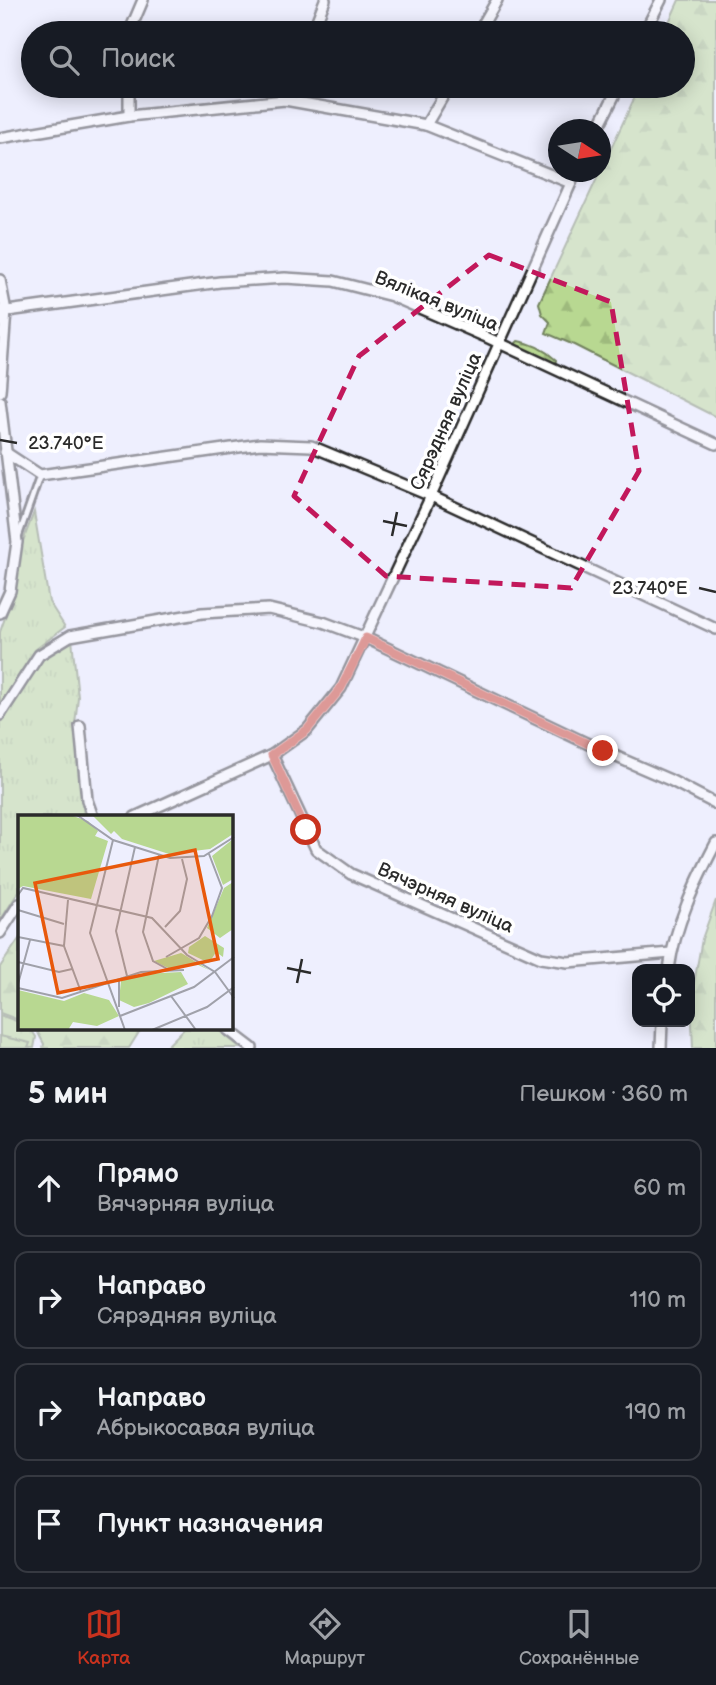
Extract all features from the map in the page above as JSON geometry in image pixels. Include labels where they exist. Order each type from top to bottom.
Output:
[{"type":"street","points":[[133,21],[143,0]]},
{"type":"street","points":[[317,21],[325,0]]},
{"type":"street","points":[[485,21],[497,0]]},
{"type":"street","points":[[650,21],[661,0]]},
{"type":"street","points":[[129,98],[129,116]]},
{"type":"street","points":[[426,125],[442,98]]},
{"type":"street","points":[[602,119],[613,98]]},
{"type":"street","points":[[0,138],[129,116],[285,100],[426,125],[570,183]]},
{"type":"street","name":"Сярэдняя вуліца","points":[[139,815],[272,755],[307,730],[341,688],[431,496],[570,183]]},
{"type":"street","name":"Вялікая вуліца","points":[[3,312],[220,282],[285,278],[333,281],[392,296],[716,444]]},
{"type":"street","points":[[0,281],[3,312],[0,392]]},
{"type":"street","points":[[0,401],[17,542],[10,591],[0,613]]},
{"type":"street","points":[[5,452],[40,475],[260,444],[311,446],[431,496],[716,629]]},
{"type":"street","points":[[0,715],[39,655],[70,636],[214,611],[269,609],[323,622],[366,638],[716,804]]},
{"type":"street","points":[[80,726],[87,800],[92,815]]},
{"type":"street","name":"Вячэрняя вуліца","points":[[272,755],[316,849],[351,874],[541,958],[568,962],[671,953]]},
{"type":"street","points":[[670,964],[695,882],[716,843]]},
{"type":"street","points":[[0,933],[18,906]]},
{"type":"street","points":[[662,1027],[662,1048]]},
{"type":"street","points":[[228,1030],[252,1048]]},
{"type":"lane","points":[[17,542],[40,475]]},
{"type":"highlighted area","points":[[489,255],[611,302],[639,471],[571,588],[386,576],[294,496],[359,356]]},
{"type":"green space","points":[[679,0],[716,0],[716,417],[546,333],[550,322],[542,314],[539,303],[595,182],[611,182],[611,148],[634,98],[695,98],[695,21],[669,21]]},
{"type":"green space","points":[[518,341],[534,345],[548,353],[556,360],[554,368],[513,346]]},
{"type":"green space","points":[[34,512],[49,602],[65,627],[35,650],[0,704],[0,632],[13,595],[22,544]]},
{"type":"green space","points":[[72,639],[78,697],[75,724],[84,815],[18,815],[18,893],[0,921],[0,722],[44,656]]},
{"type":"green space","points":[[716,900],[716,1048],[693,1048],[695,978],[702,939]]},
{"type":"green space","points":[[18,940],[18,1020],[0,1013],[0,967]]},
{"type":"green space","points":[[0,1015],[18,1022],[18,1030],[32,1030],[36,1037],[34,1048],[0,1048]]},
{"type":"green space","points":[[37,1030],[140,1030],[129,1048],[43,1048],[44,1044]]},
{"type":"green space","points":[[183,1030],[218,1030],[241,1048],[165,1048]]},
{"type":"green space","points":[[0,1036],[30,1043],[28,1048],[0,1048]]},
{"type":"route","points":[[306,830],[272,755],[307,730],[341,688],[366,638],[603,751]]}]
